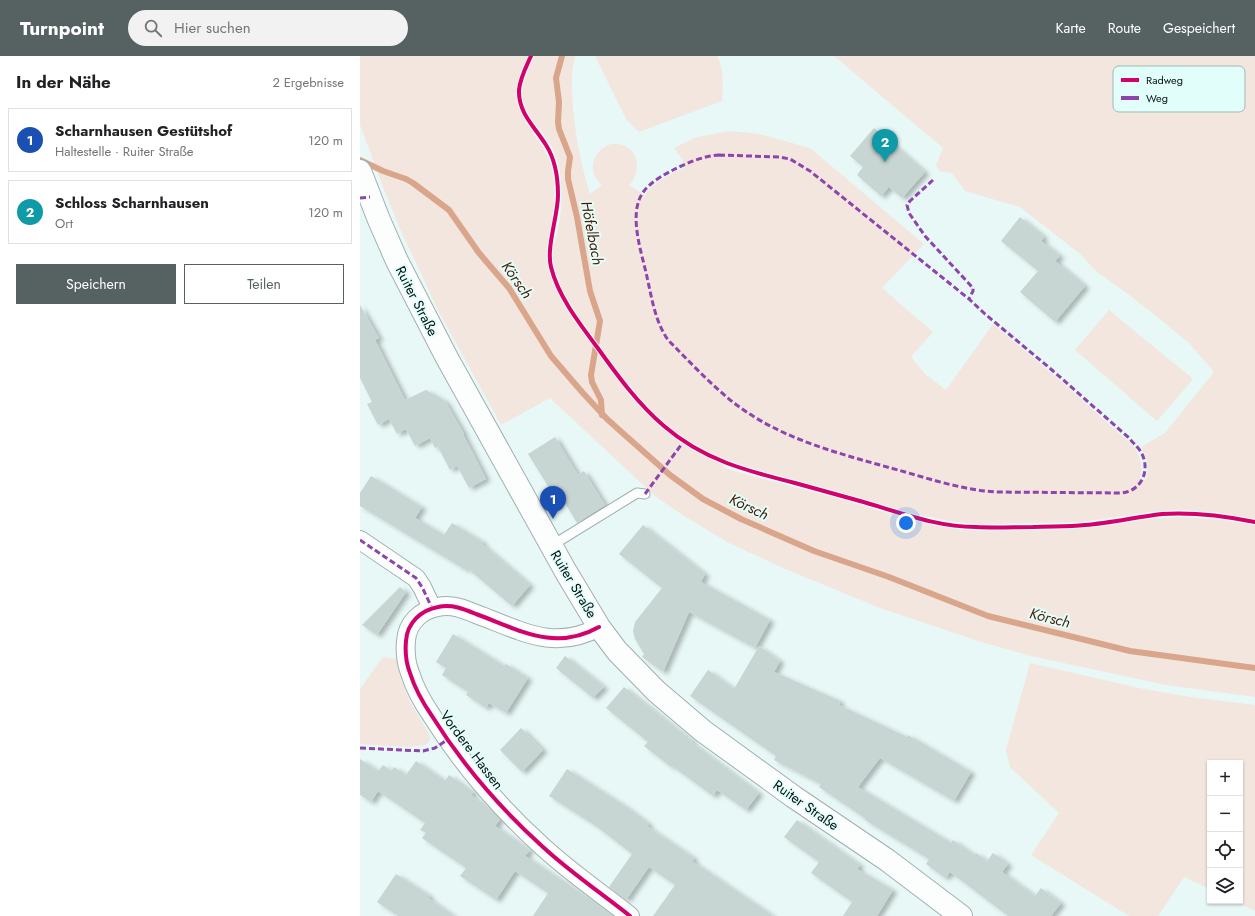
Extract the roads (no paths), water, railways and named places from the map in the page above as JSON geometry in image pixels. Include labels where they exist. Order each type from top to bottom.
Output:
[{"type":"main road","name":"Ruiter Straße","points":[[363,179],[392,249],[417,301],[464,390],[551,546],[599,627],[617,651],[640,676],[688,719],[765,776],[887,860],[961,916]]},
{"type":"street","points":[[360,540],[416,578],[432,608]]},
{"type":"street","name":"Vordere Hassen","points":[[599,627],[587,634],[577,637],[549,639],[530,634],[458,607],[445,606],[432,608],[418,616],[410,626],[406,638],[406,656],[410,675],[417,691],[441,731],[487,790],[534,839],[630,916]]},
{"type":"lane","points":[[551,546],[637,493],[645,494]]},
{"type":"waterway","name":"Höfelbach","points":[[562,56],[556,78],[559,102],[558,122],[559,129],[570,157],[568,179],[577,217],[590,291],[600,321],[591,375],[592,382],[601,400],[602,415]]},
{"type":"waterway","name":"Körsch","points":[[360,160],[383,171],[406,179],[449,210],[479,253],[509,288],[551,356],[582,392],[607,419],[670,475],[703,499],[741,519],[814,551],[889,577],[988,616],[1130,651],[1255,668]]},
{"type":"place","name":"Schloss Scharnhausen","points":[[885,162]]},
{"type":"place","name":"Scharnhausen Gestütshof","points":[[553,519]]}]
